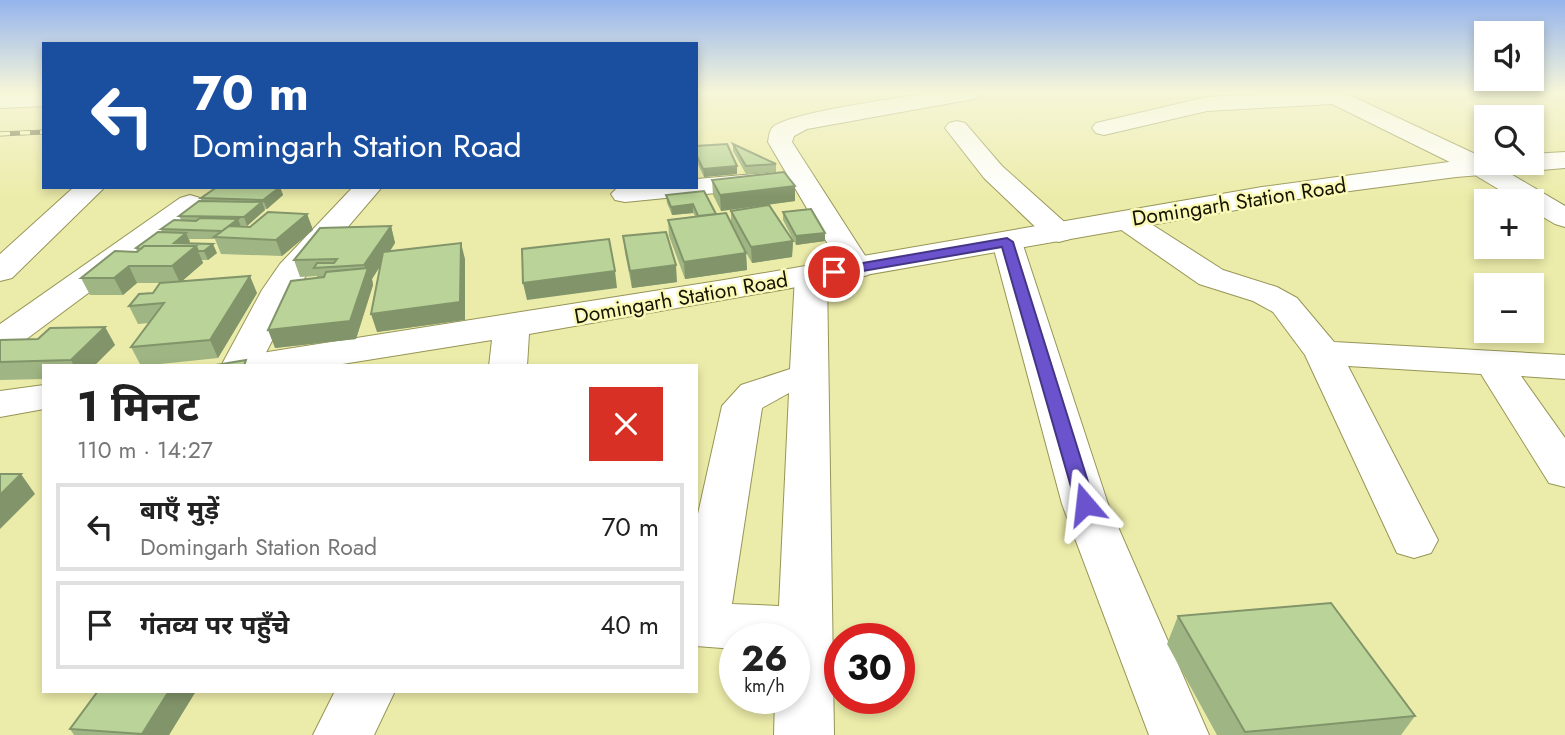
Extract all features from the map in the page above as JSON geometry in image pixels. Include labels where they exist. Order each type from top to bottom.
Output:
[{"type":"street","points":[[788,127],[780,140],[857,268]]},
{"type":"street","points":[[1398,127],[1474,164]]},
{"type":"street","points":[[957,128],[993,172],[1059,233]]},
{"type":"street","points":[[1544,161],[1565,160]]},
{"type":"street","name":"Domingarh Station Road","points":[[268,364],[511,328],[1287,192],[1474,167]]},
{"type":"street","points":[[1494,175],[1565,218]]},
{"type":"street","points":[[698,187],[802,178]]},
{"type":"street","points":[[0,271],[89,189]]},
{"type":"street","points":[[241,364],[279,290],[292,271],[366,189]]},
{"type":"street","points":[[625,194],[680,189]]},
{"type":"street","points":[[0,341],[190,204]]},
{"type":"street","points":[[1128,221],[1212,277],[1265,294],[1285,305],[1323,353],[1414,540]]},
{"type":"street","points":[[1007,242],[1085,504],[1179,735]]},
{"type":"street","points":[[806,623],[811,276]]},
{"type":"street","points":[[508,364],[511,328]]},
{"type":"street","points":[[1323,353],[1565,367]]},
{"type":"street","points":[[1493,363],[1565,472]]},
{"type":"street","points":[[719,625],[699,624],[742,406],[748,397],[761,390],[809,377]]},
{"type":"street","points":[[0,404],[42,397]]},
{"type":"street","points":[[344,735],[365,693]]},
{"type":"street","points":[[804,714],[804,735]]},
{"type":"building","points":[[727,144],[737,166],[703,169],[698,158],[698,146]]},
{"type":"building","points":[[733,144],[776,164],[746,166]]},
{"type":"building","points":[[784,172],[795,186],[720,195],[712,180]]},
{"type":"building","points":[[214,189],[277,189],[263,200],[201,198]]},
{"type":"building","points":[[704,191],[716,214],[698,216],[693,204],[671,207],[666,195]]},
{"type":"building","points":[[199,201],[262,202],[244,217],[179,216]]},
{"type":"building","points":[[769,205],[793,241],[751,247],[731,211]]},
{"type":"building","points":[[811,209],[825,233],[796,236],[783,212]]},
{"type":"building","points":[[268,212],[307,214],[276,240],[214,237],[229,226],[250,227]]},
{"type":"building","points":[[726,213],[746,253],[684,262],[668,220]]},
{"type":"building","points":[[200,218],[238,219],[222,231],[161,229],[174,220],[196,221]]},
{"type":"building","points":[[391,226],[364,265],[314,268],[317,263],[334,263],[337,259],[294,260],[320,228]]},
{"type":"building","points":[[158,232],[186,233],[174,243],[213,244],[204,251],[198,251],[196,246],[136,248]]},
{"type":"building","points":[[666,232],[676,265],[630,271],[623,236]]},
{"type":"building","points":[[609,239],[615,271],[523,283],[522,249]]},
{"type":"building","points":[[461,243],[460,302],[371,314],[383,252]]},
{"type":"building","points":[[144,246],[196,246],[172,266],[129,266],[114,278],[81,278],[115,251],[137,252]]},
{"type":"building","points":[[368,268],[350,321],[268,330],[291,281],[324,277],[326,272]]},
{"type":"building","points":[[250,276],[210,340],[131,347],[164,303],[129,306],[139,294],[153,293],[160,283]]},
{"type":"building","points":[[105,327],[71,360],[0,362],[0,340],[38,339],[50,328]]},
{"type":"building","points":[[246,360],[245,364],[222,364]]},
{"type":"building","points":[[0,474],[21,474],[0,495]]},
{"type":"building","points":[[1331,603],[1415,716],[1245,732],[1178,616]]},
{"type":"building","points":[[97,693],[168,693],[142,734],[70,729]]},
{"type":"railway","points":[[0,134],[42,132]]},
{"type":"route","points":[[834,272],[1007,242],[1085,504]]}]
